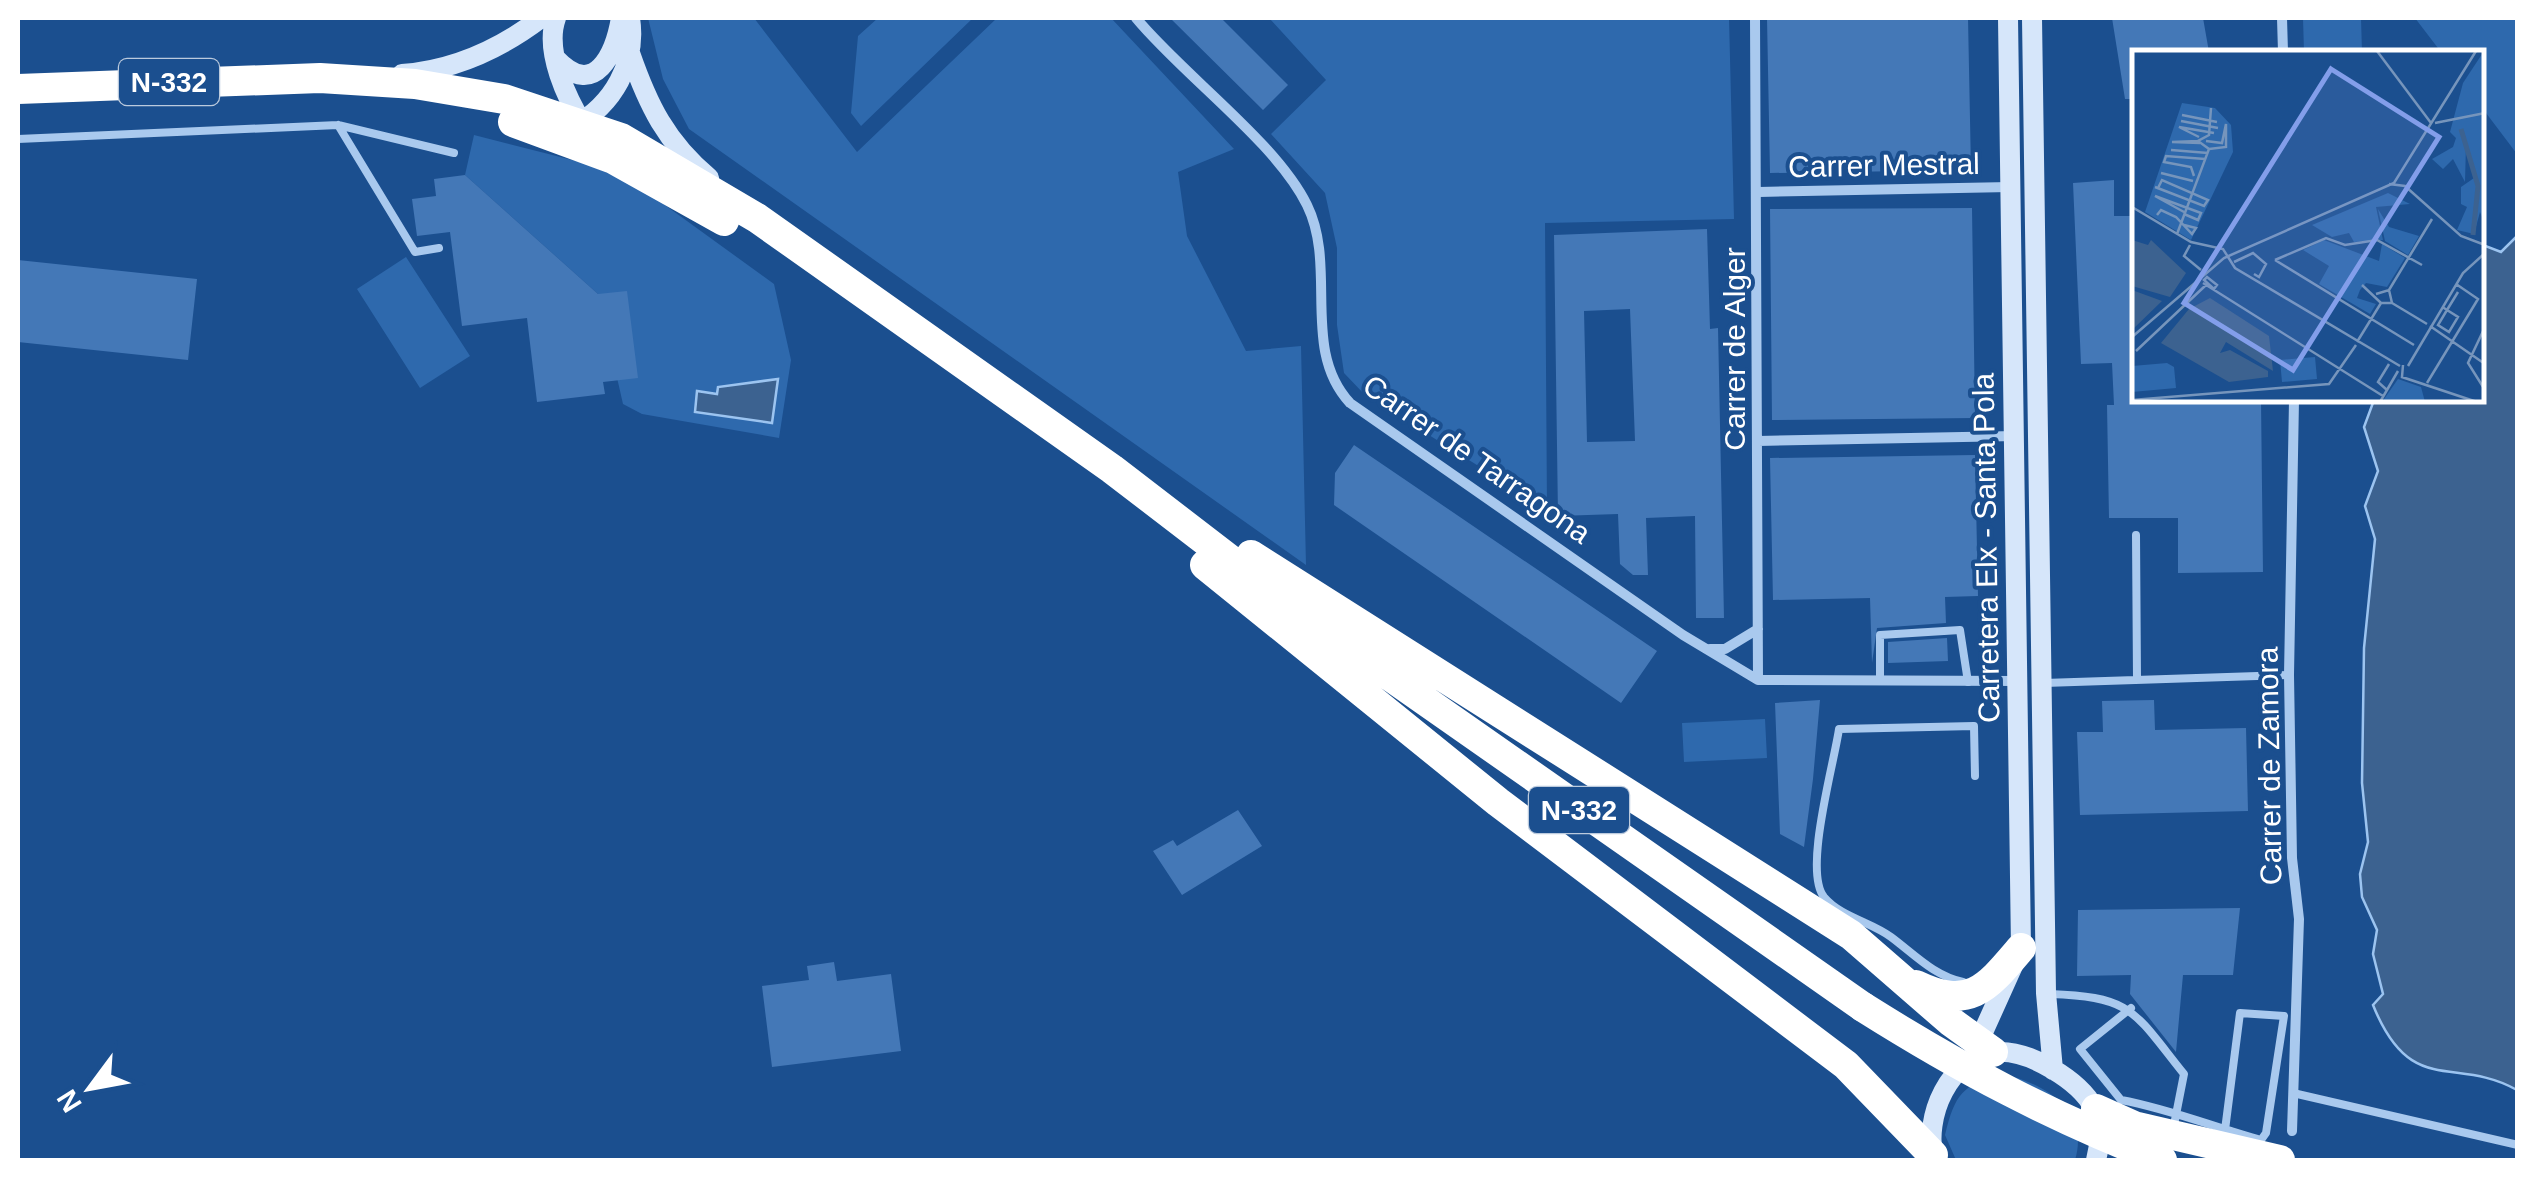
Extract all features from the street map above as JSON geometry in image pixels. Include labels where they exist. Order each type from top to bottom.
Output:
[{"type":"highway","name":"N-332","points":[[18,90],[320,78],[415,84],[504,99],[581,122],[672,164],[757,218],[1112,469],[1297,611]]},
{"type":"highway","name":"N-332","points":[[18,98],[346,98],[512,121],[662,182],[784,258],[1129,503],[1297,611],[1863,1007],[2059,1120],[2173,1142]]},
{"type":"highway","points":[[1112,469],[1851,935],[1904,979],[1980,1054]]},
{"type":"highway","points":[[1129,503],[1498,802],[1846,1065],[1934,1158]]},
{"type":"highway","points":[[1904,979],[1958,998],[1976,994],[2021,948]]},
{"type":"highway","points":[[2096,1110],[2173,1142],[2252,1145]]},
{"type":"main road","points":[[320,78],[416,73],[463,63],[514,38],[541,18]]},
{"type":"main road","points":[[556,18],[551,32],[554,58],[581,122],[613,159]]},
{"type":"main road","points":[[554,58],[567,71],[583,75],[598,69],[609,61],[620,18]]},
{"type":"main road","points":[[512,121],[573,126],[602,109],[618,84],[630,52],[630,18]]},
{"type":"main road","name":"Carretera Elx - Santa Pola","points":[[1934,1158],[1934,1112],[1943,1092],[1980,1054],[2021,948],[2008,18]]},
{"type":"main road","name":"Carretera Elx - Santa Pola","points":[[2032,18],[2046,994],[2053,1070]]},
{"type":"main road","points":[[630,52],[656,120],[676,150],[757,218]]},
{"type":"main road","points":[[1980,1054],[2027,1058],[2053,1070],[2096,1110],[2100,1133],[2096,1160]]},
{"type":"street","name":"Carrer de Tarragona","points":[[1136,18],[1280,168],[1308,208],[1317,232],[1323,345],[1336,388],[1350,403],[1706,649],[1758,680]]},
{"type":"street","name":"Carrer de Alger","points":[[1755,18],[1759,192],[1758,680]]},
{"type":"street","points":[[2282,18],[2284,50]]},
{"type":"street","name":"Carrer Mestral","points":[[1759,192],[2010,187]]},
{"type":"street","name":"Carrer de Zamora","points":[[2292,1132],[2299,919],[2292,858],[2289,676],[2294,402]]},
{"type":"street","points":[[1758,441],[2016,436]]},
{"type":"street","points":[[1706,649],[1725,649],[1758,629]]},
{"type":"street","points":[[1758,680],[2016,682]]},
{"type":"lane","points":[[338,125],[415,252],[438,248]]},
{"type":"lane","points":[[18,139],[338,125],[454,153]]},
{"type":"lane","points":[[2136,535],[2137,679]]},
{"type":"lane","points":[[1880,680],[1880,635],[1960,630],[1968,682]]},
{"type":"lane","points":[[2043,683],[2289,676]]},
{"type":"lane","points":[[1975,776],[1974,726],[1840,730],[1823,802],[1817,886],[1826,900],[1888,934],[1928,967],[1968,983],[1976,994]]},
{"type":"lane","points":[[2046,994],[2101,996],[2131,1008],[2184,1074],[2173,1142],[2121,1100],[2080,1049],[2131,1008]]},
{"type":"lane","points":[[2240,1013],[2284,1016],[2266,1133],[2252,1145],[2240,1013]]},
{"type":"lane","points":[[2293,1093],[2518,1144]]},
{"type":"shaded area","points":[[648,18],[754,18],[857,152],[997,18],[1111,18],[1234,149],[1178,172],[1187,236],[1246,351],[1301,346],[1306,565],[689,129],[663,79]]},
{"type":"shaded area","points":[[878,18],[973,18],[861,126],[851,113],[858,36]]},
{"type":"shaded area","points":[[1269,18],[1729,18],[1734,219],[1545,223],[1547,509],[1365,395],[1344,373],[1337,325],[1337,248],[1325,193],[1271,134],[1326,80]]},
{"type":"shaded area","points":[[2303,18],[2361,18],[2362,50],[2304,50]]},
{"type":"shaded area","points":[[2415,18],[2517,18],[2517,154],[2485,112],[2485,50],[2439,50]]},
{"type":"shaded area","points":[[474,135],[584,163],[640,187],[774,284],[791,360],[779,438],[642,414],[623,404],[598,294],[465,175]]},
{"type":"shaded area","points":[[2517,236],[2517,1090],[2495,1080],[2419,1064],[2403,1053],[2388,1034],[2373,1005],[2383,994],[2373,954],[2377,930],[2362,897],[2360,874],[2368,842],[2362,783],[2364,648],[2375,539],[2365,506],[2378,471],[2364,427],[2373,402],[2485,402],[2485,246],[2501,252]]},
{"type":"shaded area","points":[[406,257],[470,356],[420,388],[357,289]]},
{"type":"shaded area","points":[[778,379],[772,423],[695,412],[697,391],[717,394],[718,387]]},
{"type":"shaded area","points":[[1765,719],[1767,758],[1684,762],[1682,723]]},
{"type":"shaded area","points":[[2002,1074],[2034,1084],[2060,1102],[2076,1127],[2075,1160],[1956,1160],[1945,1135],[1952,1110],[1969,1087]]},
{"type":"building","points":[[1170,18],[1221,18],[1288,85],[1263,110]]},
{"type":"building","points":[[1767,18],[1968,18],[1971,170],[1770,173]]},
{"type":"building","points":[[2112,18],[2203,18],[2209,50],[2132,50],[2132,99],[2125,99]]},
{"type":"building","points":[[465,175],[598,294],[627,291],[638,378],[603,382],[605,394],[537,402],[527,318],[462,326],[450,232],[417,236],[412,199],[436,196],[434,179]]},
{"type":"building","points":[[2114,180],[2114,216],[2132,216],[2132,402],[2261,402],[2263,572],[2178,573],[2178,518],[2109,518],[2107,405],[2114,405],[2112,363],[2081,364],[2073,183]]},
{"type":"building","points":[[1972,208],[1975,418],[1772,420],[1770,209]]},
{"type":"building","points":[[1707,229],[1710,329],[1718,328],[1724,618],[1696,618],[1695,516],[1646,518],[1648,575],[1633,575],[1620,564],[1618,514],[1558,516],[1554,235]],"holes":[[[1630,309],[1635,441],[1587,442],[1584,311]]]},
{"type":"building","points":[[18,260],[197,279],[188,360],[18,342]]},
{"type":"building","points":[[1354,445],[1657,651],[1621,703],[1334,505],[1335,473]]},
{"type":"building","points":[[1975,455],[1978,596],[1945,597],[1946,623],[1877,628],[1872,663],[1870,598],[1773,600],[1770,458]]},
{"type":"building","points":[[1947,638],[1948,661],[1888,663],[1888,642]]},
{"type":"building","points":[[1820,700],[1804,847],[1780,834],[1775,703]]},
{"type":"building","points":[[2154,700],[2155,730],[2246,728],[2248,811],[2080,815],[2077,732],[2103,732],[2102,701]]},
{"type":"building","points":[[1238,810],[1262,846],[1182,895],[1153,851],[1173,840],[1177,846]]},
{"type":"building","points":[[2240,908],[2233,975],[2183,975],[2176,1052],[2130,994],[2131,975],[2077,976],[2078,910]]},
{"type":"building","points":[[834,962],[837,981],[891,974],[901,1051],[772,1067],[762,986],[809,980],[807,966]]}]
